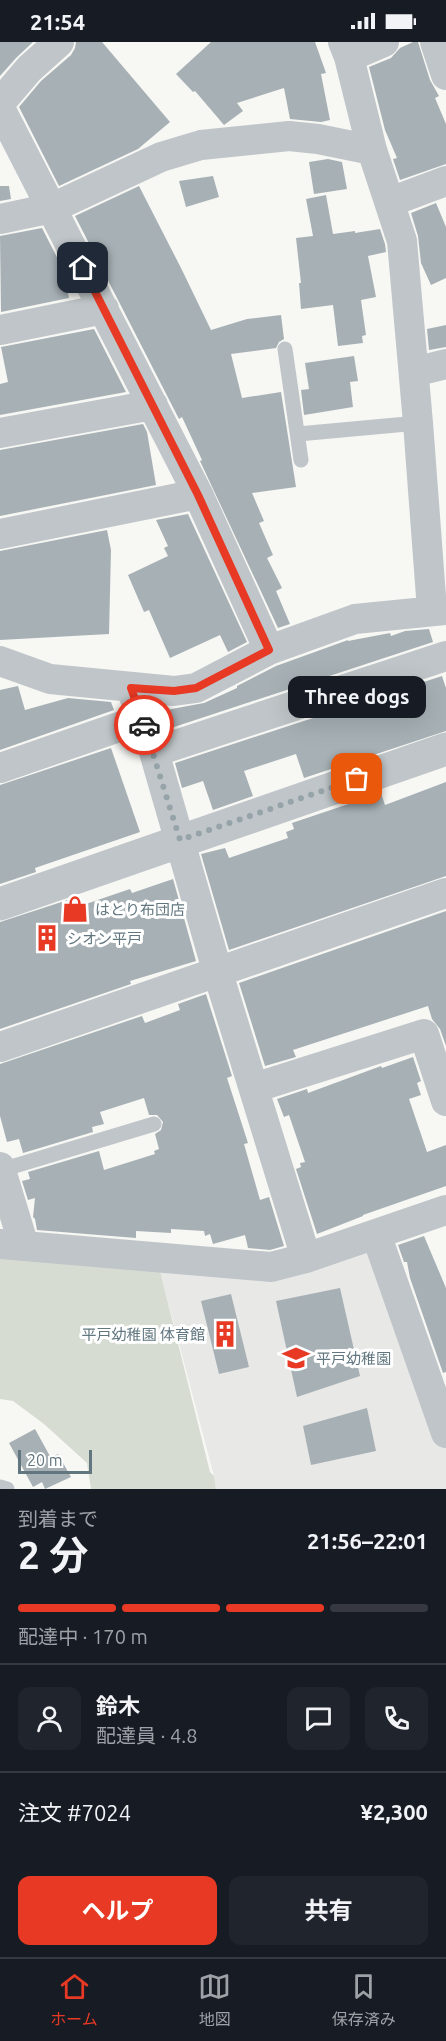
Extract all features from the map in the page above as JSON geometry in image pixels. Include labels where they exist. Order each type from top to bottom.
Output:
[{"type":"street","points":[[0,103],[28,69],[59,42]]},
{"type":"street","points":[[0,661],[50,679],[174,691],[196,688],[269,650],[356,619],[441,614],[418,423],[402,242],[372,150],[346,49],[384,42]]},
{"type":"street","points":[[435,42],[446,75]]},
{"type":"street","points":[[0,108],[198,495],[269,650]]},
{"type":"street","points":[[0,219],[52,208],[161,157],[201,145],[289,136],[318,139],[372,150]]},
{"type":"street","points":[[390,202],[446,181]]},
{"type":"street","points":[[0,330],[104,309]]},
{"type":"street","points":[[414,372],[446,364]]},
{"type":"street","points":[[0,433],[153,405]]},
{"type":"street","points":[[0,534],[198,495]]},
{"type":"street","points":[[154,752],[446,656]]},
{"type":"street","points":[[131,688],[154,752],[217,970],[306,1258]]},
{"type":"street","points":[[0,768],[142,719]]},
{"type":"street","points":[[0,904],[446,749]]},
{"type":"street","points":[[0,1047],[446,892]]},
{"type":"street","points":[[254,1088],[424,1034],[446,1101]]},
{"type":"street","points":[[1,1168],[12,1245],[271,1267],[306,1258],[446,1210]]},
{"type":"street","points":[[376,1234],[446,1433]]},
{"type":"lane","points":[[285,349],[301,460]]},
{"type":"lane","points":[[298,435],[418,423]]},
{"type":"lane","points":[[1,1168],[154,1124]]},
{"type":"lane","points":[[0,1487],[7,1489]]},
{"type":"shaded area","name":"平戸幼稚園","points":[[369,1247],[438,1441],[446,1448],[446,1489],[216,1489],[159,1268]]},
{"type":"shaded area","points":[[0,1256],[159,1267],[216,1489],[91,1489],[87,1463],[44,1424],[13,1401],[0,1399]]},
{"type":"building","points":[[0,42],[33,42],[0,76]]},
{"type":"building","points":[[76,42],[102,42],[170,122],[138,149],[59,186],[19,107],[41,81],[71,55]]},
{"type":"building","points":[[211,42],[315,42],[326,73],[321,74],[330,120],[321,122],[290,119],[284,88],[237,103],[243,111],[224,125],[195,91],[193,92],[176,74]]},
{"type":"building","points":[[418,42],[430,80],[439,96],[435,98],[446,124],[446,164],[400,180],[393,159],[397,158],[385,130],[369,67],[391,58],[400,48]]},
{"type":"building","points":[[328,159],[342,162],[347,189],[314,194],[309,162]]},
{"type":"building","points":[[213,176],[219,197],[186,207],[179,181]]},
{"type":"building","points":[[0,186],[9,186],[11,199],[0,201]]},
{"type":"building","points":[[139,186],[211,330],[247,319],[281,315],[284,339],[276,348],[231,354],[242,398],[281,392],[296,487],[252,493],[264,521],[259,523],[273,555],[267,558],[282,588],[276,591],[290,624],[278,628],[200,461],[202,460],[182,417],[179,419],[75,216]]},
{"type":"building","points":[[326,195],[333,234],[380,229],[385,244],[386,252],[368,256],[376,297],[361,300],[366,335],[362,336],[363,343],[338,346],[333,305],[301,309],[299,283],[301,283],[296,238],[313,236],[306,199]]},
{"type":"building","points":[[436,203],[446,227],[446,278],[431,285],[421,263],[418,236],[411,213]]},
{"type":"building","points":[[42,228],[63,269],[69,298],[1,312],[0,236]]},
{"type":"building","points":[[446,325],[446,347],[429,350],[427,329]]},
{"type":"building","points":[[94,329],[126,392],[0,415],[0,384],[8,382],[1,347]]},
{"type":"building","points":[[354,356],[358,381],[350,382],[353,407],[304,415],[301,390],[309,389],[305,363]]},
{"type":"building","points":[[143,424],[147,432],[156,485],[0,516],[0,450]]},
{"type":"building","points":[[188,514],[247,642],[228,652],[220,635],[170,658],[149,610],[144,612],[128,575],[168,556],[164,548],[168,546],[156,520]]},
{"type":"building","points":[[107,530],[111,550],[109,634],[0,640],[0,551]]},
{"type":"building","points":[[429,629],[433,642],[165,730],[159,716],[167,714],[166,710],[204,703],[276,666],[348,640],[390,633],[391,636],[405,631]]},
{"type":"building","points":[[442,676],[446,688],[446,731],[304,778],[296,754],[244,771],[253,796],[213,810],[203,781],[182,788],[175,763]]},
{"type":"building","points":[[18,686],[25,710],[68,698],[111,702],[114,710],[0,750],[0,690]]},
{"type":"building","points":[[111,748],[140,832],[35,868],[36,872],[0,884],[0,785]]},
{"type":"building","points":[[446,782],[446,876],[229,950],[201,854],[225,848],[229,858],[288,838],[286,832],[294,829],[292,823],[381,793],[385,805]]},
{"type":"building","points":[[173,879],[196,961],[130,981],[131,984],[0,1029],[0,922],[80,896],[83,905],[130,889],[132,893]]},
{"type":"building","points":[[446,911],[446,1046],[428,1006],[293,1050],[296,1057],[265,1066],[239,983]]},
{"type":"building","points":[[206,994],[232,1076],[227,1078],[248,1143],[244,1144],[260,1200],[269,1197],[284,1246],[270,1250],[248,1248],[245,1235],[213,1244],[210,1234],[205,1236],[204,1231],[171,1229],[171,1233],[136,1231],[136,1238],[37,1230],[33,1217],[35,1198],[28,1200],[22,1181],[30,1179],[28,1172],[99,1151],[104,1170],[155,1154],[154,1151],[159,1149],[155,1134],[161,1130],[163,1122],[157,1115],[149,1115],[144,1098],[100,1112],[104,1124],[92,1127],[93,1132],[23,1153],[19,1139],[7,1142],[0,1116],[0,1064],[142,1016],[145,1023],[180,1010],[178,1004]]},
{"type":"building","points":[[413,1057],[421,1081],[417,1083],[421,1095],[409,1099],[427,1152],[446,1145],[446,1186],[317,1234],[296,1169],[301,1167],[300,1163],[305,1162],[289,1115],[284,1117],[277,1099],[307,1089],[308,1093],[381,1066],[382,1068]]},
{"type":"building","points":[[424,1236],[446,1288],[446,1372],[443,1373],[410,1278],[407,1262],[404,1262],[398,1245]]},
{"type":"building","points":[[340,1288],[360,1376],[297,1397],[276,1301]]},
{"type":"building","name":"平戸幼稚園 体育館","points":[[231,1294],[249,1367],[219,1374],[201,1301]]},
{"type":"building","points":[[367,1408],[376,1451],[311,1465],[303,1426]]},
{"type":"building","points":[[35,1429],[51,1458],[58,1454],[71,1477],[45,1489],[42,1482],[33,1487],[9,1443]]},
{"type":"way so far","points":[[144,725],[180,840],[357,779]]},
{"type":"place","name":"Three dogs","points":[[357,779]]},
{"type":"place","name":"はとり布団店","points":[[75,909]]},
{"type":"place","name":"シオン平戸","points":[[47,938]]},
{"type":"place","name":"平戸幼稚園 体育館","points":[[225,1334]]},
{"type":"place","name":"平戸幼稚園","points":[[296,1358]]},
{"type":"route","points":[[83,268],[198,495],[269,650],[196,688],[174,691],[131,688],[144,725]]}]
